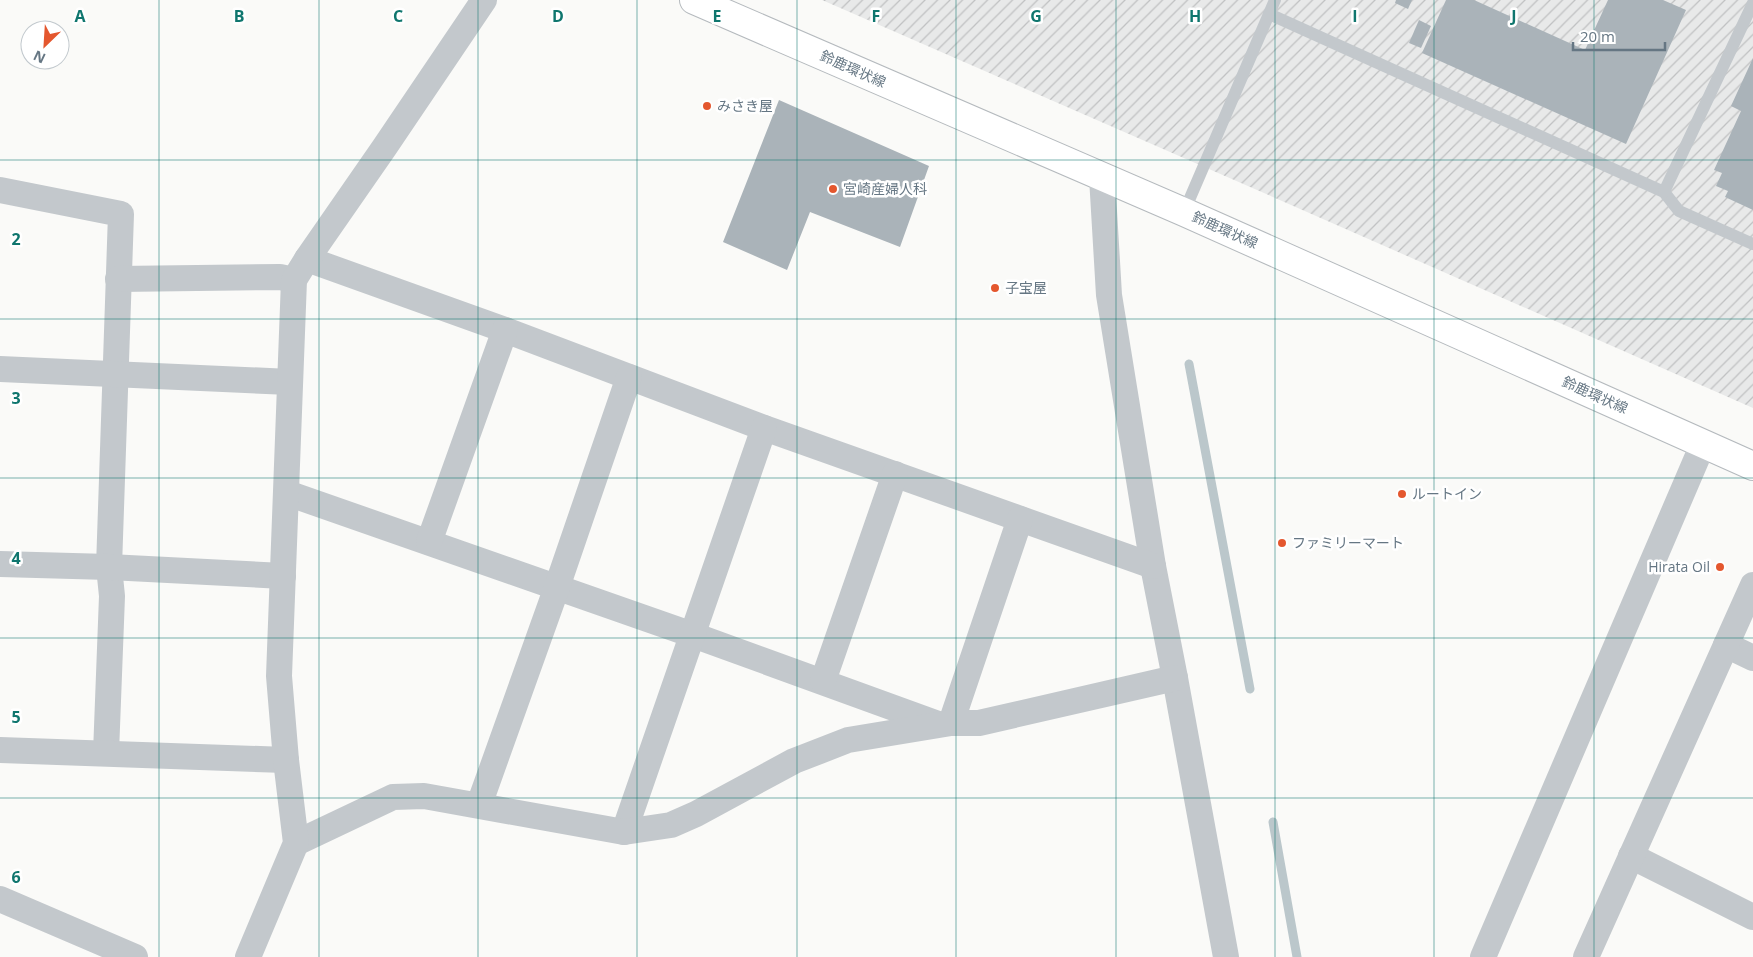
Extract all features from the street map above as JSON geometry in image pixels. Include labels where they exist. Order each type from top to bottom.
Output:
[{"type":"main road","name":"鈴鹿環状線","points":[[694,0],[1184,212],[1753,466]]},
{"type":"street","points":[[248,957],[296,843],[286,760],[279,676],[290,382],[300,270],[484,0]]},
{"type":"street","points":[[1102,177],[1110,296],[1153,566],[1226,957]]},
{"type":"street","points":[[0,190],[121,214],[110,566],[112,596],[106,753]]},
{"type":"street","points":[[118,279],[280,277],[300,270],[505,330],[764,428],[1153,566]]},
{"type":"street","points":[[429,542],[505,330]]},
{"type":"street","points":[[0,369],[290,382]]},
{"type":"street","points":[[479,805],[558,587],[629,377]]},
{"type":"street","points":[[624,832],[764,428]]},
{"type":"street","points":[[1483,957],[1703,444]]},
{"type":"street","points":[[823,681],[895,474]]},
{"type":"street","points":[[286,492],[946,724]]},
{"type":"street","points":[[946,724],[1020,519]]},
{"type":"street","points":[[0,564],[110,566],[283,576]]},
{"type":"street","points":[[1586,957],[1753,585]]},
{"type":"street","points":[[1726,645],[1753,658]]},
{"type":"street","points":[[296,843],[393,797],[424,796],[624,832],[670,825],[696,814],[794,761],[848,740],[946,724],[979,723],[1175,678]]},
{"type":"street","points":[[0,750],[286,760]]},
{"type":"street","points":[[1631,856],[1753,917]]},
{"type":"street","points":[[0,898],[135,957]]},
{"type":"lane","points":[[1184,212],[1275,0]]},
{"type":"lane","points":[[1664,192],[1753,3]]},
{"type":"lane","points":[[1269,14],[1664,192],[1679,211],[1753,244]]},
{"type":"shaded area","points":[[822,0],[1753,0],[1753,408],[1241,183]]},
{"type":"building","points":[[1396,0],[1412,0],[1408,9],[1395,3]]},
{"type":"building","points":[[1446,0],[1474,0],[1585,50],[1608,0],[1663,0],[1686,10],[1626,144],[1422,53]]},
{"type":"building","points":[[1419,20],[1431,26],[1421,48],[1409,43]]},
{"type":"building","points":[[1753,58],[1753,210],[1725,197],[1728,191],[1716,186],[1722,173],[1714,170],[1741,111],[1731,106]]},
{"type":"building","name":"宮崎産婦人科","points":[[779,100],[929,166],[900,247],[810,212],[787,270],[723,242]]},
{"type":"waterway","points":[[1189,364],[1250,689]]},
{"type":"waterway","points":[[1273,822],[1297,957]]},
{"type":"place","name":"みさき屋","points":[[707,106]]},
{"type":"place","name":"宮崎産婦人科","points":[[833,189]]},
{"type":"place","name":"子宝屋","points":[[995,288]]},
{"type":"place","name":"ルートイン","points":[[1402,494]]},
{"type":"place","name":"ファミリーマート","points":[[1282,543]]},
{"type":"place","name":"Hirata Oil","points":[[1720,567]]}]
